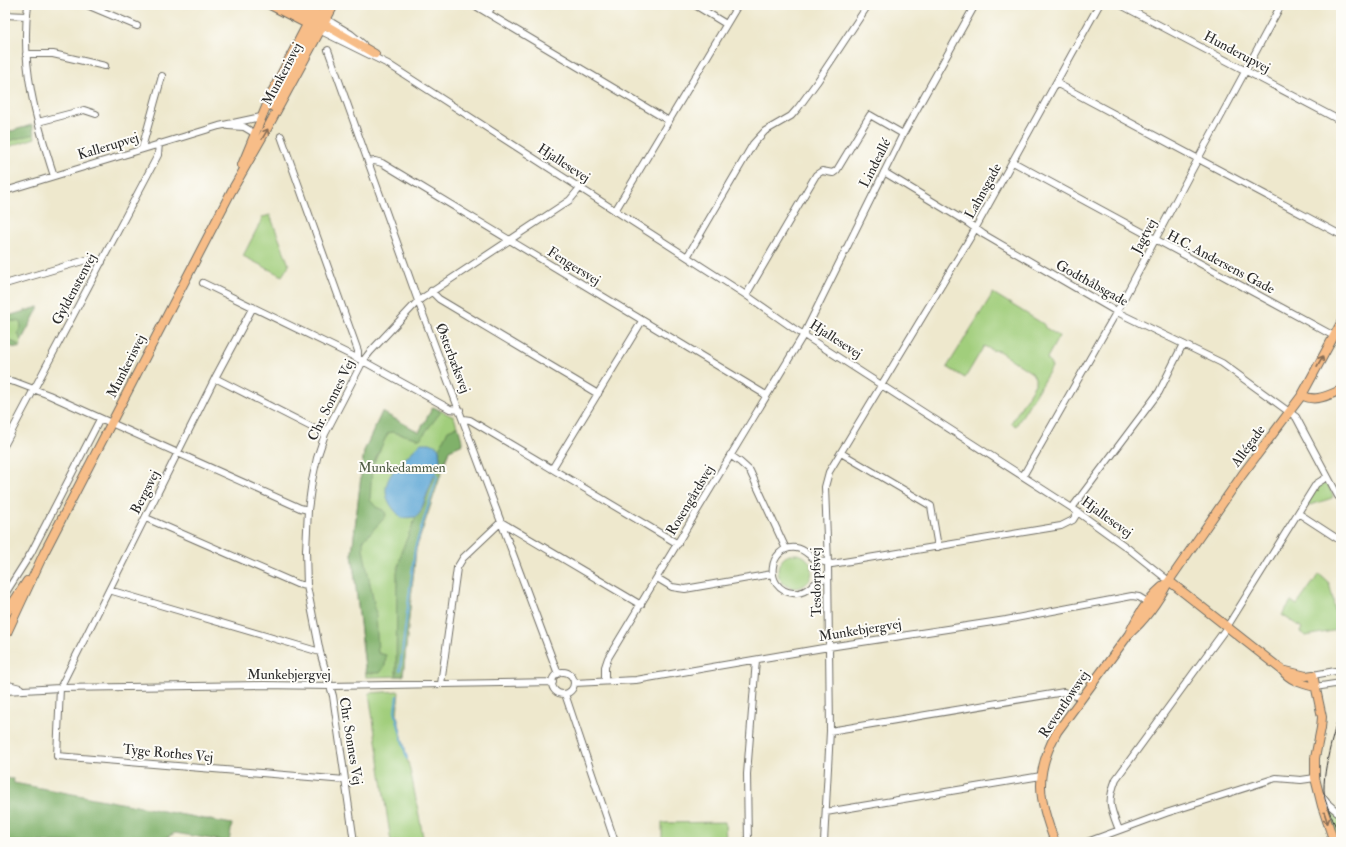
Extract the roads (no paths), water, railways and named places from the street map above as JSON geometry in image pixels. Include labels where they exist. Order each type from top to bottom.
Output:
[{"type":"main road","name":"Hjallesevej","points":[[270,5],[317,20]]},
{"type":"main road","points":[[283,5],[317,20],[376,54]]},
{"type":"main road","name":"Hjallesevej","points":[[300,5],[317,20]]},
{"type":"main road","points":[[317,20],[326,5]]},
{"type":"main road","points":[[317,20],[334,5]]},
{"type":"main road","name":"Munkerisvej","points":[[231,192],[260,117],[273,90],[317,20]]},
{"type":"main road","name":"Munkerisvej","points":[[5,637],[44,553],[231,192],[272,120],[317,20]]},
{"type":"main road","name":"Allégade","points":[[1169,581],[1242,475],[1302,395],[1341,323]]},
{"type":"main road","points":[[1302,395],[1308,398],[1316,399],[1341,390]]},
{"type":"main road","name":"Munkerisvej","points":[[5,615],[44,553]]},
{"type":"main road","name":"Hjallesevej","points":[[1169,581],[1294,681],[1316,687]]},
{"type":"main road","name":"Reventlowsvej","points":[[1055,842],[1045,818],[1042,802],[1041,776],[1045,758],[1051,744],[1057,732],[1128,634],[1147,602],[1158,589],[1169,581]]},
{"type":"main road","name":"Reventlowsvej","points":[[1128,634],[1142,621],[1169,581]]},
{"type":"main road","points":[[1282,670],[1306,676],[1313,675],[1322,717],[1315,758],[1315,778],[1320,793],[1322,806],[1334,842]]},
{"type":"street","points":[[28,5],[26,16],[26,54],[30,86],[38,122],[54,176]]},
{"type":"street","points":[[87,5],[137,26]]},
{"type":"street","points":[[474,5],[669,120]]},
{"type":"street","points":[[488,13],[493,5]]},
{"type":"street","points":[[695,5],[726,24]]},
{"type":"street","points":[[615,211],[738,5]]},
{"type":"street","points":[[687,257],[753,144],[765,132],[791,116],[798,108],[868,5]]},
{"type":"street","name":"Lindeallé","points":[[804,334],[903,134],[974,5]]},
{"type":"street","name":"Lahnsgade","points":[[882,385],[976,229],[1099,5]]},
{"type":"street","name":"Hunderupvej","points":[[1121,5],[1341,121]]},
{"type":"street","name":"Jagtvej","points":[[1024,476],[1117,312],[1281,5]]},
{"type":"street","points":[[5,14],[26,16]]},
{"type":"street","name":"Hjallesevej","points":[[317,20],[388,64],[1024,476],[1078,512],[1169,581]]},
{"type":"street","name":"Østerbæksvej","points":[[328,50],[418,301],[558,674]]},
{"type":"street","points":[[26,54],[53,54],[105,66]]},
{"type":"street","name":"Hjallesevej","points":[[376,54],[388,64]]},
{"type":"street","points":[[142,148],[162,76]]},
{"type":"street","points":[[1056,83],[1341,235]]},
{"type":"street","points":[[38,122],[84,110],[96,114]]},
{"type":"street","points":[[746,295],[816,175],[822,171],[833,173],[837,170],[870,115],[903,134]]},
{"type":"street","name":"Kallerupvej","points":[[5,191],[159,143],[219,126],[260,117]]},
{"type":"street","name":"Kallerupvej","points":[[219,126],[240,126],[249,129],[254,133]]},
{"type":"street","points":[[281,136],[360,360]]},
{"type":"street","name":"Gyldenstenvej","points":[[5,444],[158,155],[159,143]]},
{"type":"street","name":"Fengersvej","points":[[368,162],[375,161],[382,163],[766,395]]},
{"type":"street","name":"H.C. Andersens Gade","points":[[1013,162],[1334,336]]},
{"type":"street","name":"Godthåbsgade","points":[[884,172],[976,229],[1117,312],[1222,363],[1296,417],[1327,477],[1338,496],[1341,495]]},
{"type":"street","name":"Chr. Sonnes Vej","points":[[354,842],[333,696],[320,652],[307,586],[306,550],[308,510],[314,473],[325,434],[360,360],[370,352],[418,301],[570,200],[579,189]]},
{"type":"street","points":[[5,284],[86,260],[102,262]]},
{"type":"street","points":[[203,283],[360,360],[450,409],[460,410]]},
{"type":"street","points":[[431,292],[439,299],[598,394]]},
{"type":"street","name":"Bergsvej","points":[[60,688],[252,307]]},
{"type":"street","points":[[552,469],[642,321]]},
{"type":"street","name":"Rosengårdsvej","points":[[605,681],[608,658],[658,578],[730,455],[804,334]]},
{"type":"street","points":[[1072,508],[1159,392],[1183,344]]},
{"type":"street","points":[[215,378],[325,434]]},
{"type":"street","points":[[5,380],[34,389],[300,508],[308,510]]},
{"type":"street","name":"Tesdorpfsvej","points":[[824,842],[830,731],[828,563],[825,488],[829,472],[882,385]]},
{"type":"street","points":[[5,594],[31,553],[100,419]]},
{"type":"street","points":[[463,419],[470,420],[678,544]]},
{"type":"street","points":[[841,453],[931,506],[938,547]]},
{"type":"street","points":[[730,455],[750,471],[786,549]]},
{"type":"street","points":[[1119,830],[1110,806],[1110,793],[1116,779],[1227,627],[1316,484],[1327,477]]},
{"type":"street","points":[[828,578],[817,581],[806,590],[795,594],[786,592],[779,586],[772,574],[772,569],[777,557],[786,549],[802,549],[818,560],[832,564],[1061,526],[1073,520],[1078,512]]},
{"type":"street","points":[[1298,513],[1341,541]]},
{"type":"street","points":[[146,518],[297,584],[307,586]]},
{"type":"street","points":[[441,684],[457,568],[463,558],[501,522],[641,605]]},
{"type":"street","points":[[658,578],[672,587],[685,590],[772,574]]},
{"type":"street","points":[[109,590],[320,652]]},
{"type":"street","name":"Munkebjergvej","points":[[574,682],[636,680],[829,647],[1006,620],[1132,596],[1139,597],[1147,602]]},
{"type":"street","points":[[748,842],[747,774],[756,660]]},
{"type":"street","points":[[1313,675],[1341,670]]},
{"type":"street","points":[[564,672],[572,676],[574,682],[572,690],[565,694],[556,691],[553,682],[554,677],[558,674],[564,672]]},
{"type":"street","name":"Munkebjergvej","points":[[5,691],[60,688],[264,685],[330,686],[553,682]]},
{"type":"street","points":[[1316,687],[1341,683]]},
{"type":"street","name":"Munkebjergvej","points":[[5,684],[25,689]]},
{"type":"street","name":"Tyge Rothes Vej","points":[[60,688],[57,756],[345,780]]},
{"type":"street","points":[[830,731],[1064,692],[1082,698]]},
{"type":"street","points":[[565,694],[615,842]]},
{"type":"street","points":[[826,812],[1041,776]]},
{"type":"street","points":[[1087,842],[1276,778],[1301,780],[1315,778]]},
{"type":"street","points":[[1320,793],[1327,803],[1341,815]]},
{"type":"water","name":"Munkedammen","points":[[421,443],[430,443],[437,446],[439,449],[440,460],[420,513],[416,517],[402,518],[392,507],[387,496],[386,487],[389,478],[395,469]]},
{"type":"waterway","points":[[400,670],[415,548],[437,478],[435,472]]},
{"type":"waterway","points":[[397,696],[395,711],[407,759]]},
{"type":"tram line","points":[[1341,706],[1326,766],[1324,789],[1325,799],[1341,839]]}]
